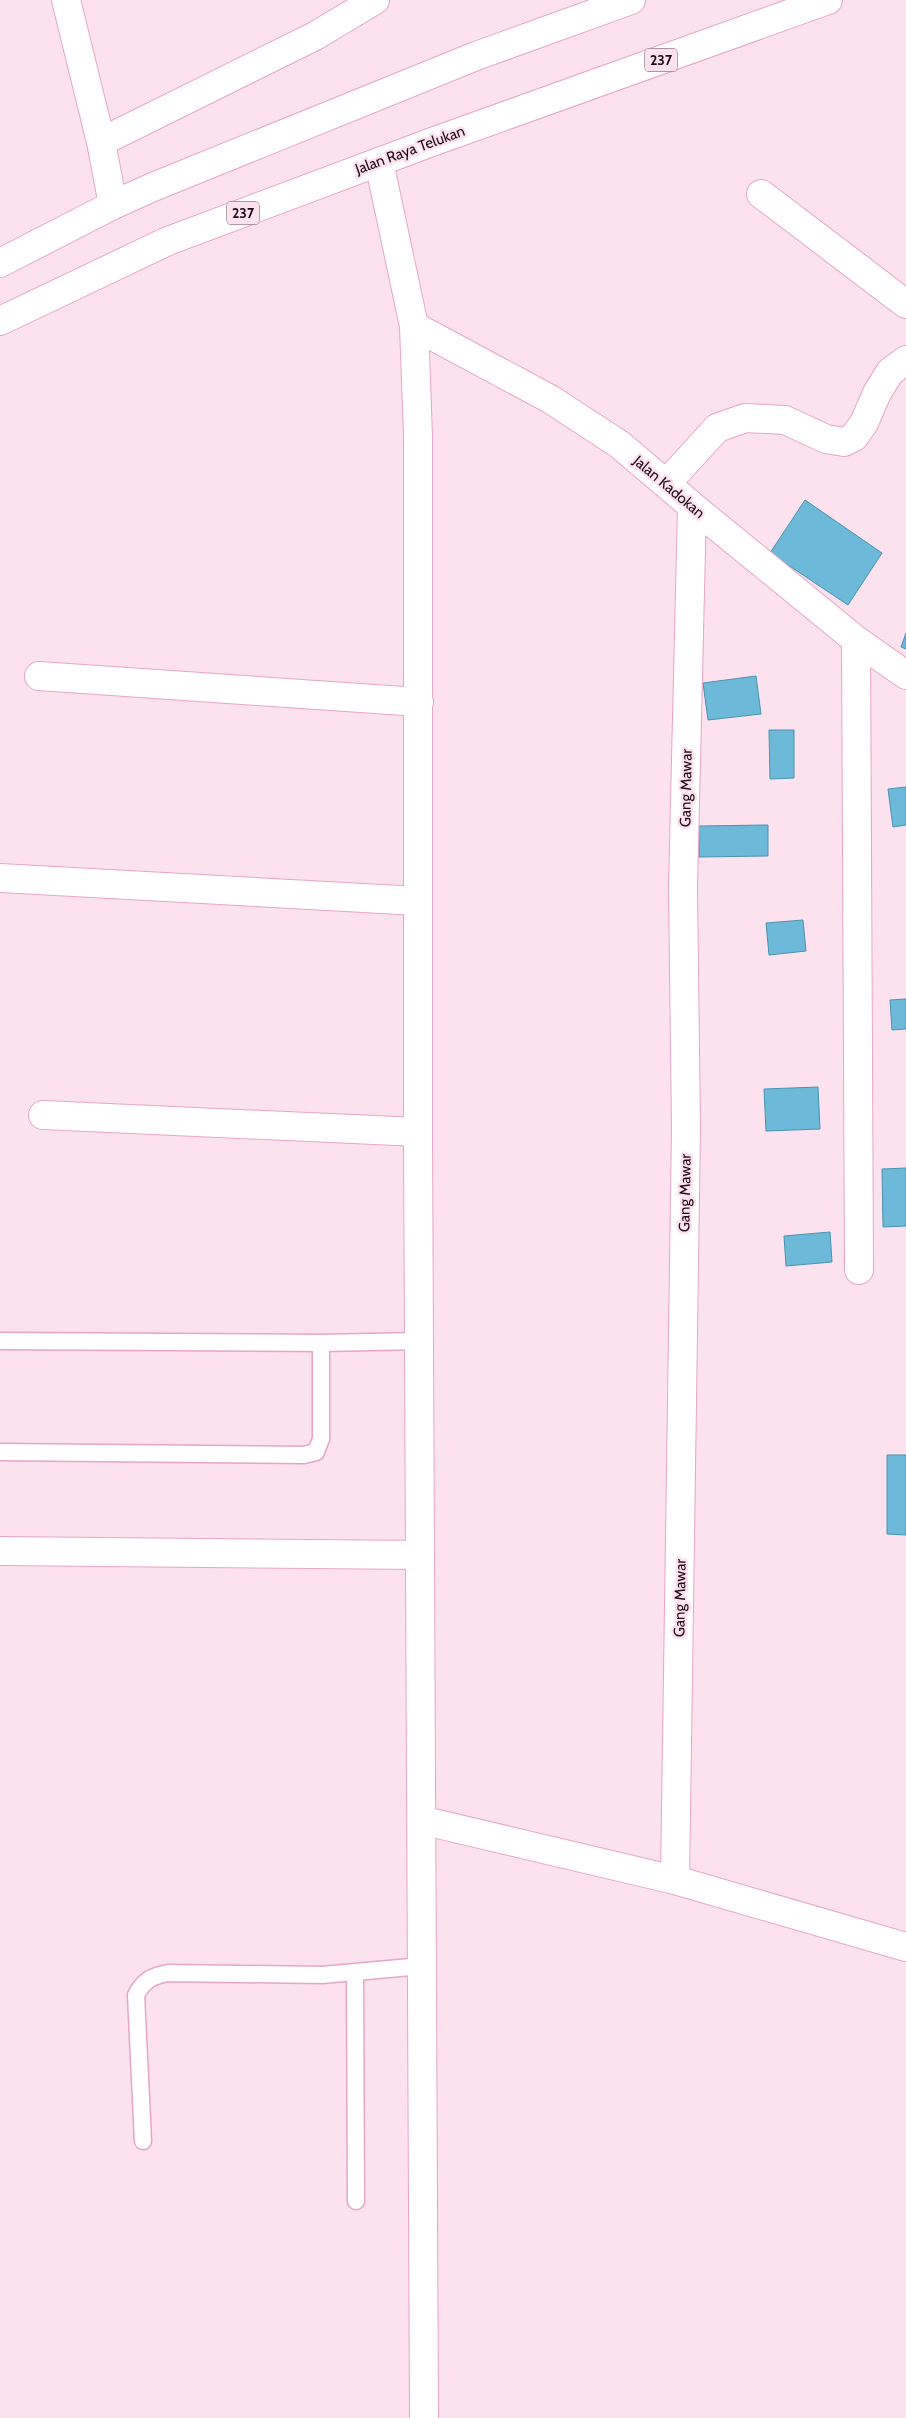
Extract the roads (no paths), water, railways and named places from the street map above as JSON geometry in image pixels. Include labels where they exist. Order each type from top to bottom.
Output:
[{"type":"street","points":[[66,0],[101,142],[114,205]]},
{"type":"street","points":[[101,142],[316,36],[376,0]]},
{"type":"street","points":[[0,263],[114,205],[476,56],[631,0]]},
{"type":"street","name":"Jalan Raya Telukan","points":[[0,321],[168,242],[493,120],[828,0]]},
{"type":"street","points":[[379,162],[414,326],[418,436],[418,1132],[424,2418]]},
{"type":"street","points":[[760,194],[906,304]]},
{"type":"street","name":"Jalan Kadokan","points":[[414,326],[550,399],[619,444],[856,640],[906,675]]},
{"type":"street","points":[[666,484],[717,428],[745,418],[785,420],[826,438],[844,442],[854,438],[864,423],[877,393],[890,372],[906,360]]},
{"type":"street","name":"Gang Mawar","points":[[675,1880],[686,1128],[683,888],[692,506]]},
{"type":"street","points":[[856,640],[859,1270]]},
{"type":"street","points":[[39,676],[419,702]]},
{"type":"street","points":[[0,878],[418,901]]},
{"type":"street","points":[[43,1115],[418,1132]]},
{"type":"street","points":[[0,1551],[420,1555]]},
{"type":"street","points":[[421,1820],[675,1880],[906,1947]]},
{"type":"lane","points":[[0,1341],[321,1343],[419,1341]]},
{"type":"lane","points":[[0,1452],[304,1455],[316,1452],[322,1440],[321,1343]]},
{"type":"lane","points":[[143,2141],[136,1995],[142,1983],[150,1978],[168,1973],[355,1974],[422,1966]]},
{"type":"lane","points":[[355,1974],[356,2201]]}]
